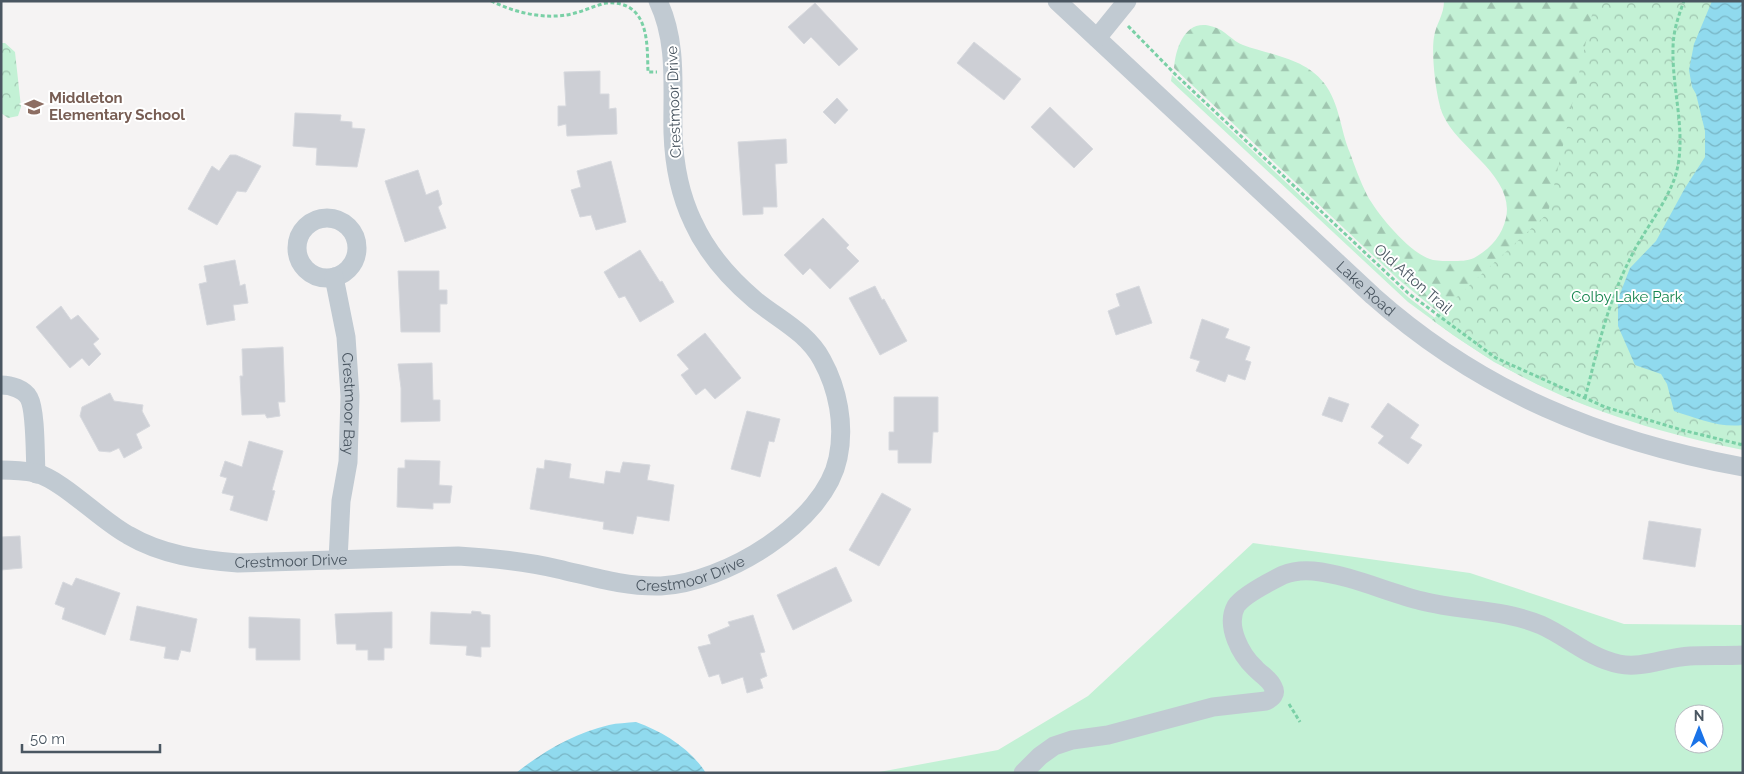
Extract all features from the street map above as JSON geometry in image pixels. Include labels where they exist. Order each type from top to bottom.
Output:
[{"type":"street","name":"Crestmoor Drive","points":[[1,470],[36,474],[59,486],[128,536],[179,556],[209,561],[238,563],[449,556],[490,558],[539,565],[616,583],[664,586],[690,582],[716,574],[741,562],[768,545],[789,529],[811,508],[827,486],[838,460],[841,431],[838,404],[831,379],[822,358],[809,341],[792,326],[754,299],[725,272],[706,246],[692,220],[676,164],[673,136],[671,38],[658,1]]},
{"type":"street","name":"Lake Road","points":[[1058,1],[1373,296],[1398,318],[1450,356],[1511,392],[1543,408],[1590,427],[1684,456],[1743,467]]},
{"type":"street","points":[[1097,38],[1127,1]]},
{"type":"street","name":"Crestmoor Bay","points":[[334,277],[346,336],[350,396],[348,454],[341,501],[338,560]]},
{"type":"street","points":[[1,385],[18,388],[28,397],[33,409],[36,474]]},
{"type":"street","points":[[1023,773],[1040,756],[1054,746],[1072,740],[1116,733],[1213,707],[1266,701],[1272,698],[1275,693],[1274,688],[1253,667],[1239,645],[1233,625],[1234,614],[1236,606],[1242,600],[1284,575],[1295,571],[1314,571],[1331,574],[1424,602],[1498,613],[1523,619],[1542,626],[1606,661],[1621,665],[1636,665],[1689,656],[1743,655]]},
{"type":"path","points":[[492,1],[505,8],[523,13],[547,16],[566,16],[606,3],[628,4],[636,10],[643,20],[647,34],[648,72]]},
{"type":"path","points":[[1584,398],[1607,315],[1621,277],[1634,250],[1668,192],[1676,172],[1680,141],[1673,48],[1676,22],[1684,1]]},
{"type":"path","name":"Old Afton Trail","points":[[1131,29],[1201,98],[1412,297],[1496,358],[1605,407],[1682,430],[1743,445]]},
{"type":"green space","points":[[1444,1],[1680,1],[1676,137],[1443,316],[1399,280],[1174,68],[1177,51],[1184,35],[1196,26],[1204,25],[1218,28],[1243,45],[1286,58],[1307,68],[1324,83],[1329,91],[1337,108],[1347,144],[1362,185],[1372,203],[1387,223],[1405,243],[1424,257],[1440,261],[1469,260],[1485,250],[1502,231],[1506,218],[1506,203],[1502,189],[1494,176],[1460,140],[1450,127],[1440,108],[1433,45]]},
{"type":"green space","name":"Colby Lake Park","points":[[1595,1],[1743,1],[1743,450],[1655,429],[1569,399],[1504,367],[1432,320],[1548,213]]},
{"type":"green space","points":[[1,43],[5,43],[15,52],[21,107],[18,116],[8,118],[1,113]]},
{"type":"green space","points":[[1172,75],[1408,297],[1444,325],[1588,406],[1539,385],[1494,362],[1408,302],[1171,81]]},
{"type":"green space","points":[[1253,543],[1470,573],[1624,624],[1743,625],[1743,773],[874,773],[998,750],[1088,696]]},
{"type":"water","points":[[1712,1],[1743,1],[1743,425],[1734,426],[1716,424],[1674,411],[1667,384],[1661,374],[1635,365],[1618,326],[1618,299],[1630,268],[1656,241],[1685,188],[1705,157],[1705,131],[1689,70],[1694,44]]},
{"type":"water","points":[[636,722],[656,730],[675,742],[700,764],[706,773],[516,773],[571,738],[612,724]]},
{"type":"building","points":[[815,3],[858,49],[839,66],[811,37],[804,44],[788,27]]},
{"type":"building","points":[[974,42],[1021,79],[1004,100],[957,63]]},
{"type":"building","points":[[600,71],[600,94],[609,94],[609,109],[616,108],[617,134],[567,136],[566,124],[558,126],[558,106],[566,106],[564,72]]},
{"type":"building","points":[[837,98],[848,110],[835,124],[823,112]]},
{"type":"building","points":[[1050,107],[1093,149],[1074,168],[1031,127]]},
{"type":"building","points":[[295,113],[341,115],[340,121],[352,122],[352,128],[365,129],[357,167],[316,165],[317,148],[293,146]]},
{"type":"building","points":[[786,139],[787,163],[775,164],[777,207],[763,207],[763,214],[743,215],[738,142]]},
{"type":"building","points":[[230,155],[236,155],[261,166],[246,192],[237,191],[217,225],[188,209],[212,166],[219,171]]},
{"type":"building","points":[[611,161],[626,222],[596,230],[591,215],[580,217],[571,190],[581,187],[577,171]]},
{"type":"building","points":[[418,170],[426,195],[438,190],[442,204],[438,207],[446,228],[405,242],[385,181]]},
{"type":"building","points":[[823,218],[849,245],[846,248],[859,261],[830,289],[810,268],[803,275],[784,255]]},
{"type":"building","points":[[640,250],[674,302],[640,322],[625,296],[619,298],[604,272]]},
{"type":"building","points":[[235,260],[240,286],[245,284],[248,303],[233,305],[235,320],[207,325],[199,284],[207,282],[204,266]]},
{"type":"building","points":[[398,271],[439,271],[439,290],[447,290],[447,304],[440,304],[440,332],[401,332]]},
{"type":"building","points":[[875,286],[907,341],[880,355],[849,298]]},
{"type":"building","points":[[1139,286],[1152,323],[1116,335],[1108,311],[1120,306],[1116,294]]},
{"type":"building","points":[[61,306],[71,320],[78,315],[99,339],[93,344],[101,354],[89,366],[82,358],[70,368],[36,327]]},
{"type":"building","points":[[1202,319],[1229,329],[1225,338],[1250,347],[1245,360],[1251,362],[1245,380],[1228,374],[1225,382],[1196,371],[1200,361],[1190,358]]},
{"type":"building","points":[[705,333],[741,378],[715,399],[705,388],[696,395],[681,375],[689,369],[677,355]]},
{"type":"building","points":[[283,347],[285,402],[278,402],[280,416],[267,418],[265,414],[242,415],[240,376],[243,376],[242,349]]},
{"type":"building","points":[[432,363],[433,400],[440,400],[440,421],[401,422],[401,388],[398,364]]},
{"type":"building","points":[[110,393],[114,401],[143,405],[142,411],[150,426],[136,434],[142,448],[124,458],[119,448],[110,452],[99,451],[80,416],[82,407]]},
{"type":"building","points":[[894,397],[938,397],[938,432],[933,432],[931,463],[898,463],[898,450],[889,450],[889,432],[894,432]]},
{"type":"building","points":[[1329,397],[1349,404],[1342,422],[1322,415]]},
{"type":"building","points":[[1388,403],[1419,425],[1410,438],[1422,445],[1408,464],[1378,443],[1384,436],[1371,427]]},
{"type":"building","points":[[747,411],[780,419],[774,442],[769,441],[760,477],[731,469]]},
{"type":"building","points":[[249,441],[283,451],[272,490],[275,491],[267,521],[230,510],[234,496],[222,493],[227,478],[220,476],[225,461],[242,467]]},
{"type":"building","points":[[405,460],[440,461],[439,485],[452,486],[450,503],[433,503],[433,509],[397,507],[398,468],[405,468]]},
{"type":"building","points":[[545,460],[571,464],[569,478],[604,484],[606,471],[620,473],[623,462],[650,465],[647,480],[674,485],[669,521],[637,516],[633,534],[603,529],[604,522],[530,509],[537,468],[544,469]]},
{"type":"building","points":[[882,493],[911,509],[879,566],[849,550]]},
{"type":"building","points":[[1649,521],[1701,529],[1695,567],[1643,559]]},
{"type":"building","points":[[20,536],[22,568],[1,570],[1,537]]},
{"type":"building","points":[[836,567],[852,601],[793,630],[777,595]]},
{"type":"building","points":[[76,578],[120,593],[105,635],[62,619],[65,608],[55,604],[63,582],[72,586]]},
{"type":"building","points":[[137,606],[197,619],[190,652],[181,650],[178,660],[164,658],[166,647],[130,640]]},
{"type":"building","points":[[472,611],[490,615],[490,647],[481,647],[481,657],[466,655],[467,646],[430,644],[431,612],[471,614]]},
{"type":"building","points":[[392,612],[392,648],[384,648],[384,660],[368,660],[368,650],[356,650],[356,644],[337,644],[335,614]]},
{"type":"building","points":[[753,615],[765,652],[760,653],[767,676],[760,679],[763,688],[747,693],[743,677],[722,684],[719,674],[709,677],[698,647],[711,644],[708,635],[730,626],[728,622]]},
{"type":"building","points":[[249,617],[300,619],[300,660],[256,660],[256,648],[249,648]]},
{"type":"place","name":"Middleton Elementary School","points":[[34,107]]}]
